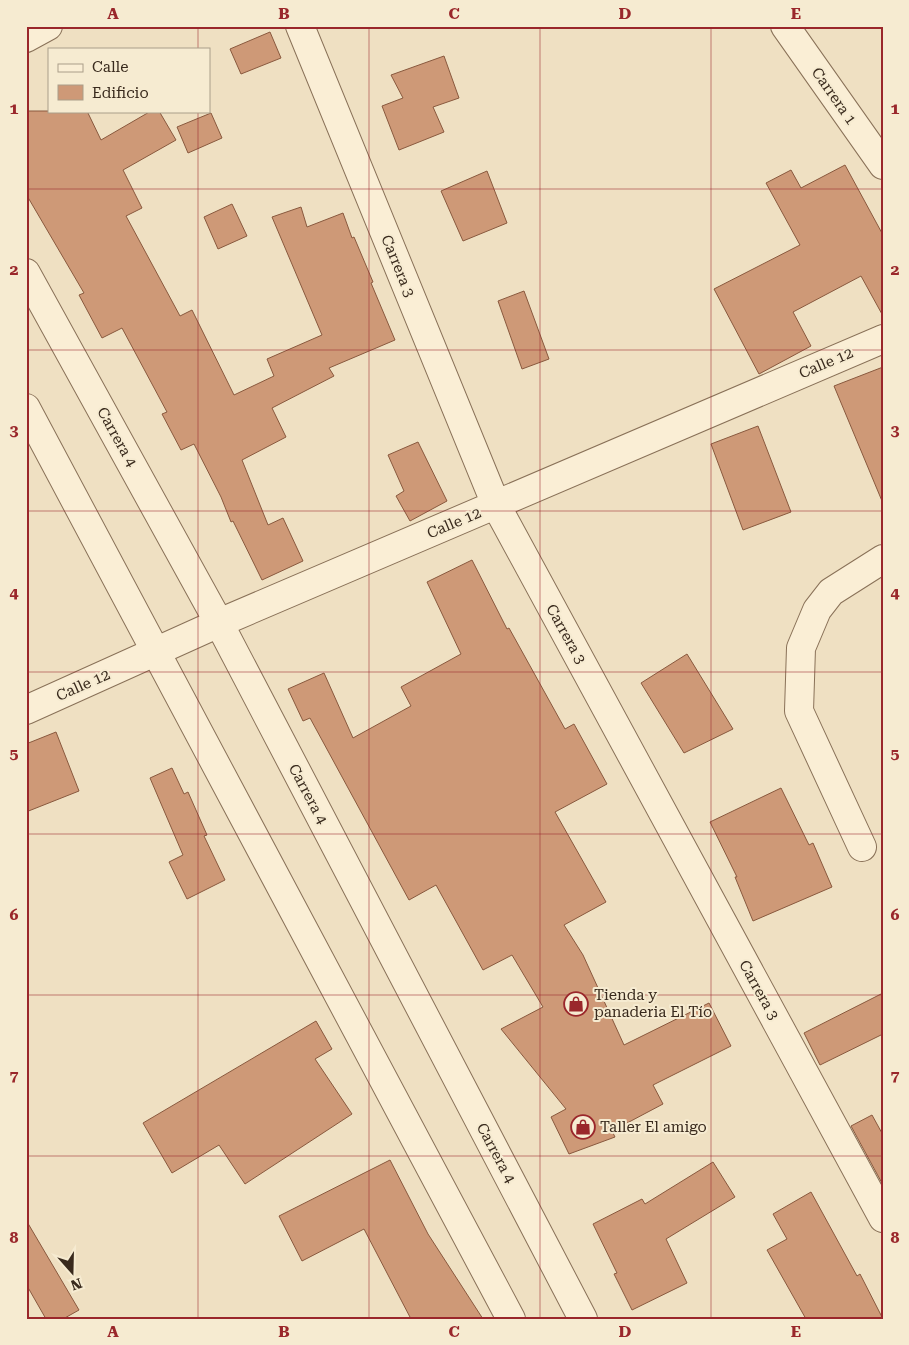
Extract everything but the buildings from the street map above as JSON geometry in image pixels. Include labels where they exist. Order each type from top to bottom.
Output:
[{"type":"street","points":[[26,38],[48,26]]},
{"type":"street","name":"Carrera 3","points":[[300,26],[496,505],[883,1218]]},
{"type":"street","name":"Carrera 1","points":[[785,26],[883,165]]},
{"type":"street","name":"Carrera 4","points":[[26,273],[219,623],[583,1319]]},
{"type":"street","name":"Calle 12","points":[[26,710],[219,623],[883,338]]},
{"type":"street","points":[[26,408],[511,1319]]},
{"type":"street","points":[[862,847],[799,711],[801,648],[817,610],[831,592],[883,560]]},
{"type":"place","name":"Tienda y panaderia El Tío","points":[[576,1004]]},
{"type":"place","name":"Taller El amigo","points":[[583,1127]]}]
